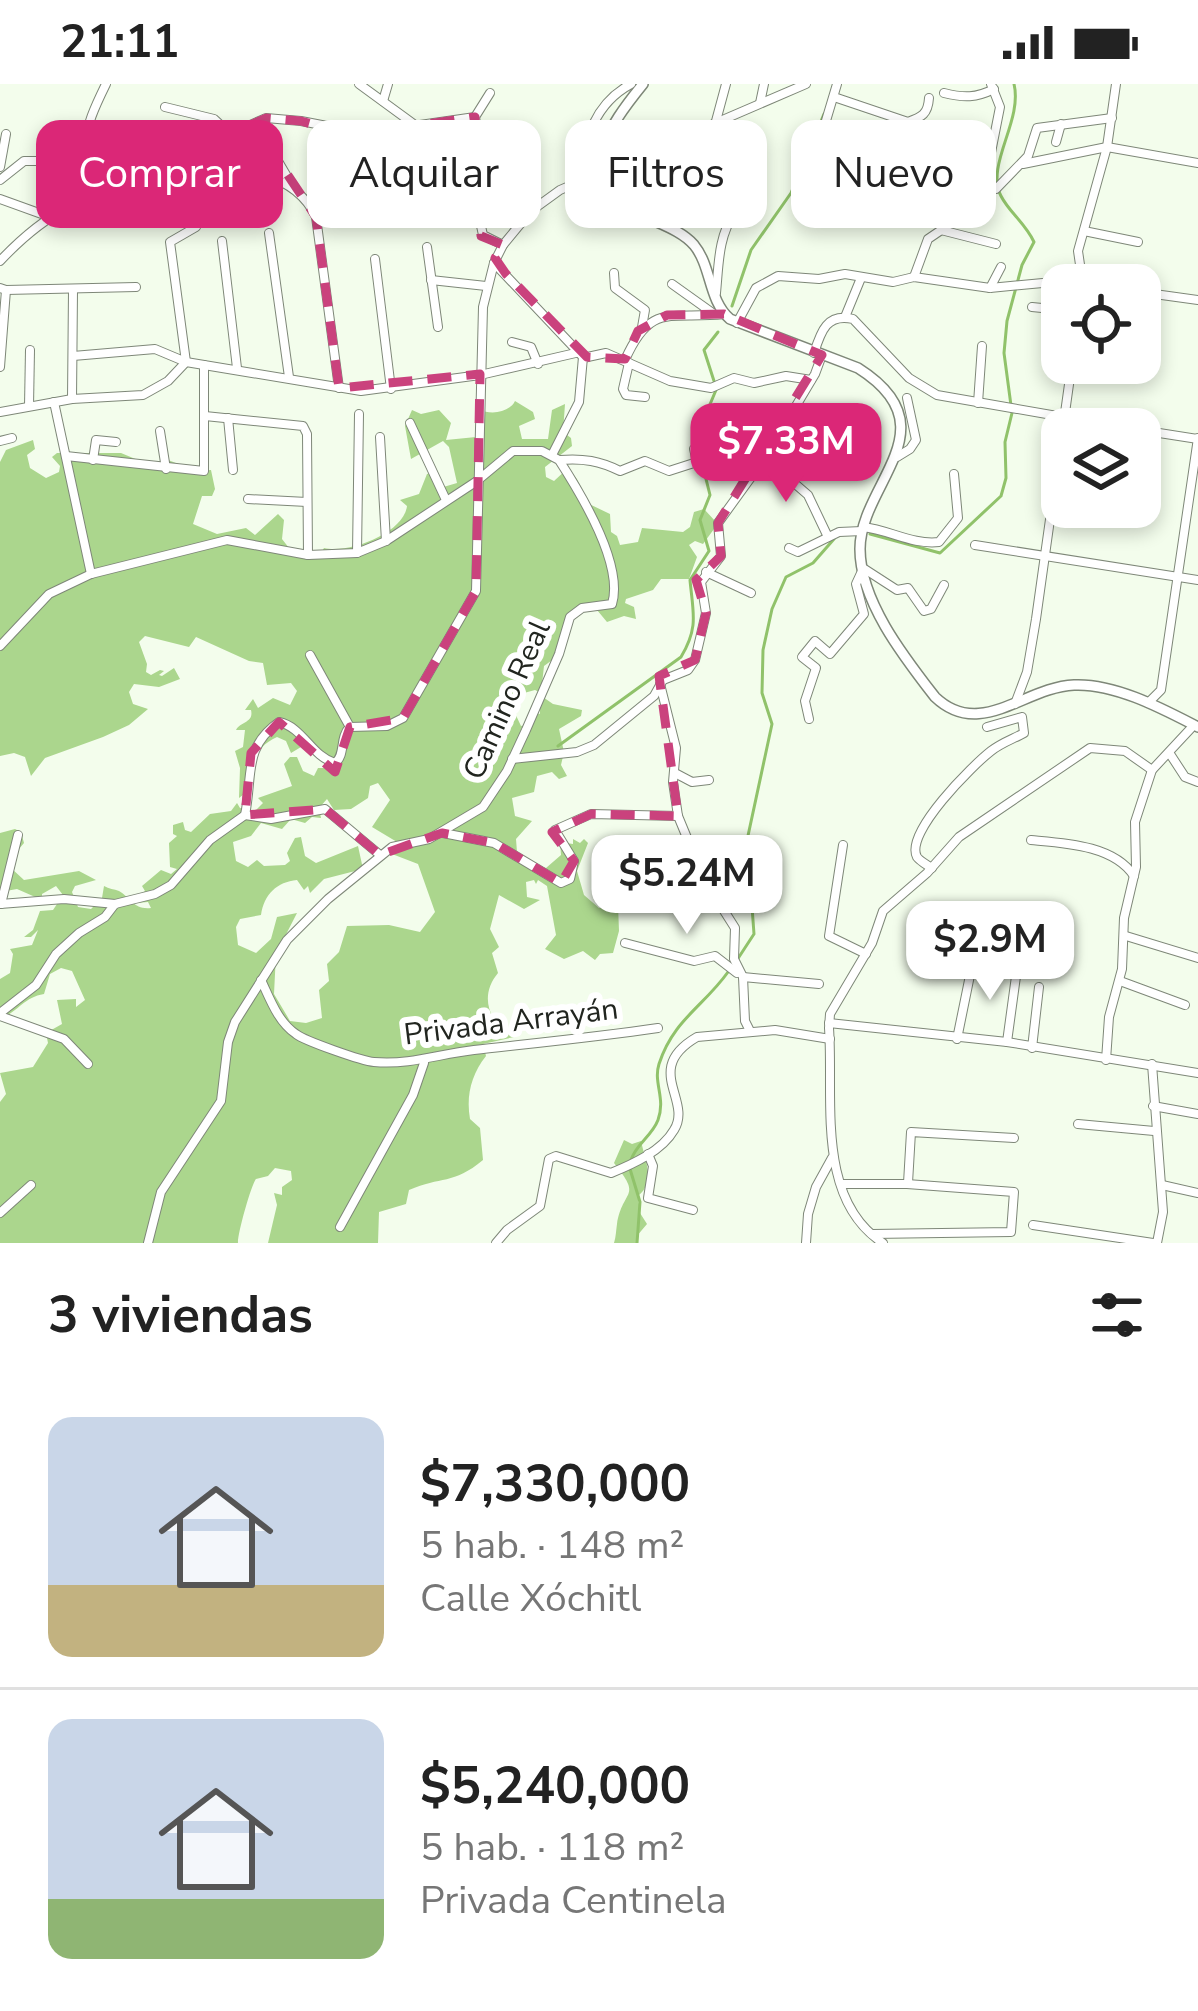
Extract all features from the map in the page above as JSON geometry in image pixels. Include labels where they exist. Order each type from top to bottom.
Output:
[{"type":"main road","points":[[616,120],[643,84]]},
{"type":"main road","points":[[664,228],[693,245],[703,259],[720,315],[858,368],[887,394],[899,423],[897,457],[863,529],[862,569],[875,605],[941,703],[972,716],[1076,685],[1107,689],[1197,722]]},
{"type":"street","points":[[88,120],[106,84]]},
{"type":"street","points":[[359,84],[408,120]]},
{"type":"street","points":[[383,101],[388,84]]},
{"type":"street","points":[[594,120],[631,84]]},
{"type":"street","points":[[716,120],[726,84]]},
{"type":"street","points":[[760,103],[764,84]]},
{"type":"street","points":[[718,120],[806,84]]},
{"type":"street","points":[[1079,264],[1107,147],[1116,84]]},
{"type":"street","points":[[944,93],[980,96],[993,86],[1000,106],[996,123]]},
{"type":"street","points":[[835,92],[908,122],[928,109],[928,98]]},
{"type":"street","points":[[490,93],[476,117],[483,167],[481,226],[483,235],[503,244]]},
{"type":"street","points":[[165,107],[215,120]]},
{"type":"street","points":[[453,120],[476,117]]},
{"type":"street","points":[[996,186],[1028,156],[1037,128],[1112,118]]},
{"type":"street","points":[[262,120],[307,122]]},
{"type":"street","points":[[1057,142],[1061,124]]},
{"type":"street","points":[[0,167],[6,134]]},
{"type":"street","points":[[1021,164],[1107,147],[1198,163]]},
{"type":"street","points":[[0,180],[24,161],[36,161]]},
{"type":"street","points":[[283,165],[293,187]]},
{"type":"street","points":[[283,183],[307,197],[316,217],[339,388]]},
{"type":"street","points":[[18,835],[1,904],[64,898],[115,904],[155,894],[171,885],[210,840],[245,814],[251,753],[272,725],[293,726],[320,756],[335,763],[341,758],[345,731],[350,727],[387,726],[403,718],[471,603],[478,572],[486,286],[503,244],[531,212],[565,188]]},
{"type":"street","points":[[0,199],[36,212]]},
{"type":"street","points":[[0,261],[39,228]]},
{"type":"street","points":[[0,412],[72,399],[143,395],[168,381],[185,362],[170,242],[194,228]]},
{"type":"street","points":[[716,300],[725,228]]},
{"type":"street","points":[[737,323],[765,280],[845,274],[908,282],[928,239],[943,228]]},
{"type":"street","points":[[940,230],[996,244]]},
{"type":"street","points":[[1084,231],[1138,242]]},
{"type":"street","points":[[269,233],[289,377]]},
{"type":"street","points":[[222,242],[237,368]]},
{"type":"street","points":[[427,247],[438,327]]},
{"type":"street","points":[[375,259],[391,389]]},
{"type":"street","points":[[494,263],[582,355],[579,402],[555,457]]},
{"type":"street","points":[[995,288],[1001,266]]},
{"type":"street","points":[[614,273],[614,286],[645,310],[622,389],[626,395],[645,398]]},
{"type":"street","points":[[914,277],[995,288],[1041,285]]},
{"type":"street","points":[[845,317],[861,278]]},
{"type":"street","points":[[430,280],[486,286]]},
{"type":"street","points":[[671,284],[720,315]]},
{"type":"street","points":[[0,367],[3,289],[136,287]]},
{"type":"street","points":[[72,399],[73,290]]},
{"type":"street","points":[[1161,295],[1198,300]]},
{"type":"street","points":[[1033,307],[1041,308]]},
{"type":"street","points":[[642,328],[667,315],[720,315]]},
{"type":"street","points":[[512,759],[577,752],[594,745],[654,696],[660,683],[688,670],[706,613],[700,592],[706,572],[721,556],[718,523],[762,462],[811,380],[828,322],[845,317],[860,323],[918,384],[938,394],[1041,415]]},
{"type":"street","points":[[512,342],[531,347],[538,364]]},
{"type":"street","points":[[978,403],[982,346]]},
{"type":"street","points":[[73,356],[155,349],[185,362],[339,388],[391,389],[606,353],[670,381],[717,387],[734,378],[811,380]]},
{"type":"street","points":[[29,406],[30,350]]},
{"type":"street","points":[[66,456],[204,471],[204,365]]},
{"type":"street","points":[[897,457],[916,440],[907,398]]},
{"type":"street","points":[[54,402],[91,574]]},
{"type":"street","points":[[357,554],[358,415]]},
{"type":"street","points":[[206,416],[303,426],[307,434],[308,556]]},
{"type":"street","points":[[228,418],[232,470]]},
{"type":"street","points":[[410,423],[446,500]]},
{"type":"street","points":[[160,430],[166,469]]},
{"type":"street","points":[[1147,704],[1161,690],[1198,439],[1161,434]]},
{"type":"street","points":[[380,437],[386,541]]},
{"type":"street","points":[[0,441],[12,438]]},
{"type":"street","points":[[93,460],[96,440],[116,442]]},
{"type":"street","points":[[773,442],[840,453]]},
{"type":"street","points":[[697,462],[699,448],[734,446]]},
{"type":"street","points":[[0,646],[49,594],[91,574],[227,540],[308,556],[357,554],[386,541],[477,481],[513,451],[527,448],[607,464],[620,471],[644,461],[669,470],[697,462],[762,462],[808,495],[828,537]]},
{"type":"street","name":"Camino Real","points":[[148,1243],[161,1192],[221,1101],[235,1022],[287,940],[380,855],[442,832],[483,807],[512,759],[559,654],[570,617],[582,608],[607,608],[615,599],[613,571],[601,538],[555,457]]},
{"type":"street","points":[[789,548],[802,550],[828,537],[863,529],[939,542],[958,518],[954,474]]},
{"type":"street","points":[[248,499],[307,502]]},
{"type":"street","points":[[1016,704],[1027,672],[1046,528]]},
{"type":"street","points":[[975,545],[1198,580]]},
{"type":"street","points":[[808,719],[805,701],[816,668],[802,657],[815,641],[830,654],[864,614],[856,584],[862,569],[897,590],[908,588],[924,611],[932,609],[944,585]]},
{"type":"street","points":[[706,572],[751,592]]},
{"type":"street","points":[[310,655],[350,727]]},
{"type":"street","points":[[660,683],[674,737],[678,816],[704,879],[735,928],[735,967],[750,1031]]},
{"type":"street","points":[[932,868],[918,859],[915,848],[923,828],[976,763],[997,746],[1024,734],[1022,717],[987,728]]},
{"type":"street","points":[[1106,1060],[1108,1017],[1120,981],[1124,918],[1135,878],[1135,821],[1153,770],[1197,722]]},
{"type":"street","points":[[884,1243],[852,1213],[832,1157],[829,1023],[883,911],[959,837],[1090,748],[1125,752],[1153,770]]},
{"type":"street","points":[[1170,754],[1185,777],[1198,782]]},
{"type":"street","points":[[675,772],[692,782],[710,780]]},
{"type":"street","points":[[245,814],[271,819],[326,808],[380,855]]},
{"type":"street","points":[[442,832],[494,843],[561,883],[570,879],[574,861],[555,830],[591,814],[678,816]]},
{"type":"street","points":[[1031,840],[1087,847],[1128,866],[1135,878]]},
{"type":"street","points":[[843,845],[830,936],[866,954]]},
{"type":"street","points":[[88,1064],[64,1040],[0,1015],[36,985],[56,954],[115,904]]},
{"type":"street","points":[[1126,936],[1198,958]]},
{"type":"street","points":[[957,1039],[977,941]]},
{"type":"street","points":[[625,943],[694,961],[715,956],[735,967],[819,984]]},
{"type":"street","points":[[1006,1042],[1017,969]]},
{"type":"street","name":"Privada Arrayán","points":[[261,980],[293,1033],[374,1062],[424,1063],[461,1052],[658,1028]]},
{"type":"street","points":[[1120,981],[1185,1005]]},
{"type":"street","points":[[1032,1048],[1039,987]]},
{"type":"street","points":[[829,1023],[1006,1042],[1198,1073]]},
{"type":"street","points":[[496,1243],[540,1206],[550,1159],[556,1156],[604,1173],[648,1154],[677,1124],[671,1067],[681,1048],[697,1037],[775,1030],[830,1039]]},
{"type":"street","points":[[340,1227],[413,1095],[424,1063]]},
{"type":"street","points":[[1033,1225],[1155,1243],[1163,1211],[1152,1064]]},
{"type":"street","points":[[1153,1106],[1198,1114]]},
{"type":"street","points":[[1078,1124],[1154,1130]]},
{"type":"street","points":[[908,1184],[911,1132],[1014,1138]]},
{"type":"street","points":[[648,1154],[653,1166],[648,1198],[693,1210]]},
{"type":"street","points":[[806,1243],[816,1187],[832,1157]]},
{"type":"street","points":[[841,1184],[1014,1192],[1011,1232],[871,1234]]},
{"type":"street","points":[[0,1214],[31,1185]]},
{"type":"street","points":[[1162,1185],[1198,1193]]},
{"type":"highlighted area","points":[[475,117],[481,236],[503,245],[495,258],[506,274],[587,357],[625,359],[638,331],[667,315],[724,314],[822,355],[718,523],[721,556],[696,580],[706,613],[695,660],[659,676],[678,816],[591,814],[552,832],[574,861],[561,883],[494,843],[442,833],[380,855],[325,809],[245,815],[251,753],[279,722],[335,772],[350,727],[403,718],[476,591],[480,374],[339,388],[316,217],[275,156],[230,134],[266,118],[301,121],[388,146],[413,126]]},
{"type":"green space","points":[[515,401],[533,412],[535,419],[519,426],[522,439],[548,439],[552,410],[565,404],[563,432],[572,446],[545,467],[546,477],[554,481],[567,469],[571,472],[585,502],[610,514],[611,532],[620,545],[638,542],[642,528],[683,532],[690,527],[694,512],[704,509],[716,522],[718,531],[714,529],[703,544],[689,545],[697,557],[689,579],[661,579],[653,590],[626,599],[636,619],[624,616],[607,622],[597,610],[577,611],[555,658],[544,666],[541,693],[524,693],[513,709],[521,726],[531,724],[540,714],[540,695],[553,704],[582,710],[581,716],[559,729],[564,752],[561,765],[567,776],[559,779],[552,772],[537,776],[534,792],[512,798],[515,816],[532,821],[516,839],[517,852],[531,864],[546,868],[561,855],[560,842],[584,839],[588,843],[577,871],[584,895],[599,908],[610,906],[606,901],[622,883],[626,870],[636,884],[644,886],[648,898],[631,907],[622,900],[613,953],[600,954],[595,960],[583,951],[564,959],[545,949],[556,935],[547,886],[538,880],[536,884],[526,882],[527,897],[540,900],[524,909],[499,895],[490,929],[499,947],[492,953],[498,973],[488,999],[498,1024],[514,1037],[483,1044],[486,1056],[471,1086],[470,1119],[480,1128],[483,1160],[455,1177],[409,1190],[406,1204],[379,1212],[378,1243],[268,1243],[277,1205],[274,1193],[282,1195],[282,1187],[292,1180],[291,1171],[275,1168],[254,1183],[238,1243],[0,1243],[0,1102],[6,1094],[0,1073],[33,1067],[48,1043],[46,1033],[62,1024],[57,1000],[76,999],[76,1007],[85,1000],[72,971],[61,968],[50,974],[44,994],[0,1019],[0,979],[10,973],[10,949],[32,945],[38,930],[24,937],[33,930],[40,911],[53,910],[63,895],[56,886],[42,894],[42,900],[17,889],[0,892],[0,833],[21,832],[24,843],[13,856],[11,868],[24,880],[79,871],[96,880],[75,886],[72,892],[78,907],[91,909],[102,898],[104,886],[137,905],[151,908],[148,902],[136,903],[136,897],[161,870],[171,874],[177,869],[170,867],[169,843],[177,836],[173,825],[183,822],[191,832],[210,814],[231,811],[237,803],[255,811],[263,803],[258,798],[292,786],[284,764],[290,757],[297,757],[303,771],[314,776],[318,768],[325,768],[321,752],[306,744],[291,753],[286,741],[277,737],[258,752],[248,791],[239,798],[235,751],[243,747],[245,730],[236,730],[251,717],[251,710],[245,710],[253,699],[258,708],[273,698],[290,705],[297,691],[291,683],[267,685],[263,663],[196,637],[189,647],[145,636],[139,642],[146,672],[164,671],[162,676],[174,668],[180,679],[159,687],[134,684],[129,692],[133,704],[148,709],[129,725],[45,758],[31,776],[25,757],[0,756],[0,462],[6,450],[33,440],[35,449],[27,455],[30,468],[46,478],[59,472],[52,457],[57,453],[121,453],[145,463],[168,460],[197,471],[211,470],[215,489],[212,496],[202,496],[193,524],[217,534],[246,528],[255,535],[278,514],[284,520],[282,539],[289,548],[321,553],[324,548],[347,548],[386,533],[404,516],[407,506],[400,500],[419,494],[427,474],[433,472],[440,488],[457,483],[449,447],[443,441],[411,459],[405,426],[412,410],[421,414],[439,410],[451,423],[446,440],[476,437],[480,409],[494,412]],"holes":[[[378,783],[390,800],[372,827],[397,842],[399,848],[392,854],[418,864],[435,912],[420,932],[389,925],[347,926],[339,952],[327,964],[329,981],[319,990],[322,1018],[290,1021],[274,994],[276,954],[297,913],[277,917],[271,939],[256,953],[238,945],[236,927],[240,919],[261,915],[268,895],[283,883],[297,880],[310,893],[324,879],[363,869],[358,846],[316,863],[305,856],[301,837],[295,838],[285,865],[264,866],[257,860],[248,867],[236,861],[233,842],[251,836],[261,823],[282,829],[291,819],[305,823],[312,817],[321,818],[319,808],[327,799],[334,810],[351,809],[368,798],[370,786]]]},
{"type":"green space","points":[[624,1140],[641,1141],[648,1170],[647,1184],[638,1196],[647,1224],[636,1237],[637,1243],[614,1243],[629,1194],[628,1183],[614,1163]]},
{"type":"waterway","points":[[870,534],[940,553],[1001,496],[1012,413],[1004,353],[1007,321],[1022,265],[1034,242],[1004,202],[997,184],[1014,113],[1014,84]]},
{"type":"waterway","points":[[732,306],[751,250],[791,193],[824,114]]},
{"type":"waterway","points":[[714,381],[704,350],[718,332]]},
{"type":"waterway","points":[[698,448],[698,433],[716,390]]},
{"type":"waterway","points":[[558,746],[681,657],[687,646],[693,620],[690,580],[709,551],[700,520],[710,495],[704,471]]},
{"type":"waterway","points":[[737,960],[754,934],[743,859],[772,724],[762,693],[763,650],[772,609],[786,577],[813,563],[834,539]]},
{"type":"waterway","points":[[631,1160],[658,1120],[658,1071],[665,1049],[728,972]]},
{"type":"waterway","points":[[630,1169],[640,1202],[637,1243]]}]
